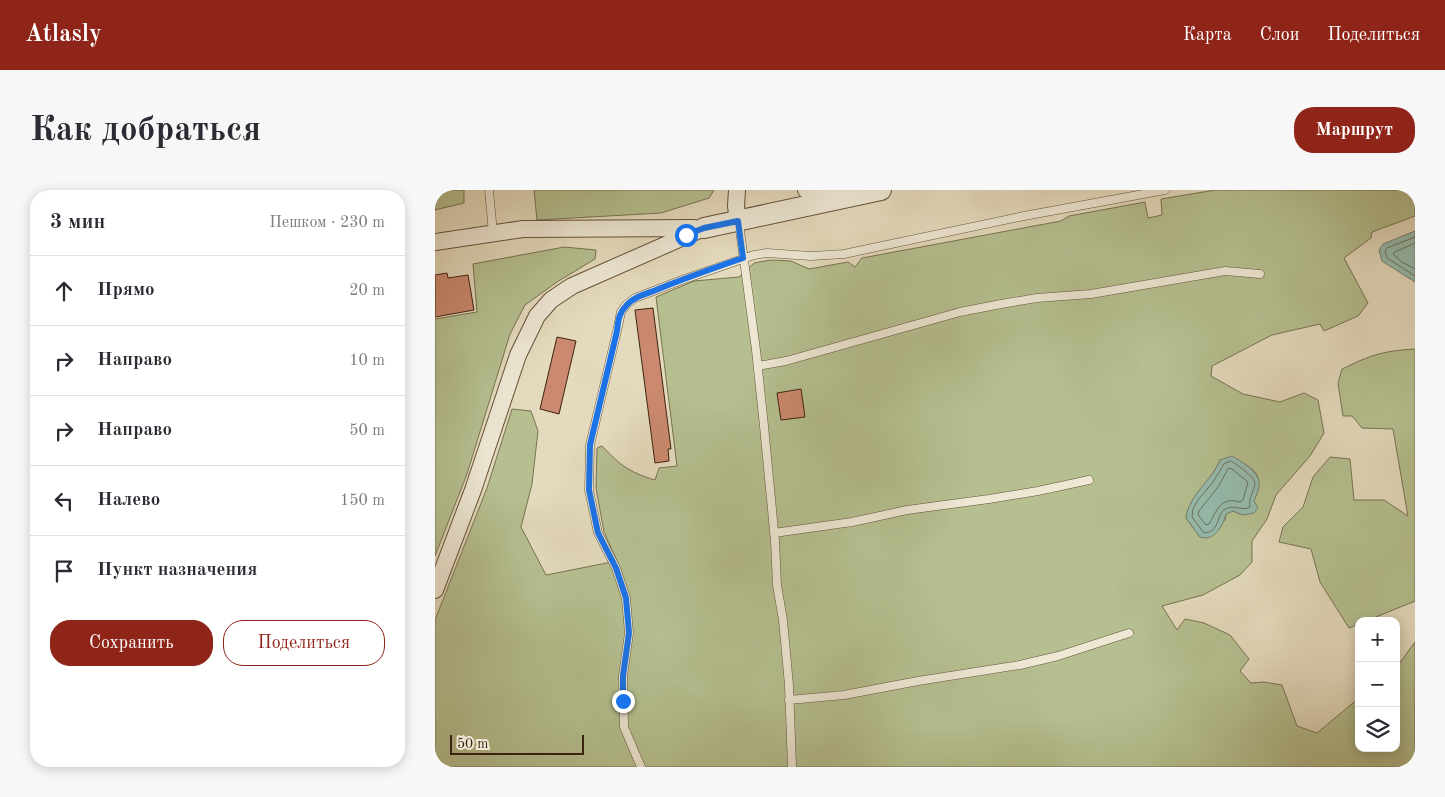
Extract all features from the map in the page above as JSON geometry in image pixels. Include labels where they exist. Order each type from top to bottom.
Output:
[{"type":"street","points":[[737,190],[736,206],[738,221]]},
{"type":"street","points":[[806,190],[820,195],[849,198]]},
{"type":"street","points":[[435,242],[523,229],[704,228],[881,190]]},
{"type":"street","points":[[435,590],[473,490],[518,355],[537,316],[551,300],[572,286],[704,228]]},
{"type":"lane","points":[[489,190],[493,233]]},
{"type":"lane","points":[[641,767],[624,727],[623,676],[629,633],[626,598],[622,582],[598,533],[589,490],[590,445],[618,320],[627,304],[635,298],[743,258],[767,253],[811,256],[844,254],[1024,216],[1165,190]]},
{"type":"lane","points":[[738,221],[758,366],[774,533],[777,585],[783,620],[792,767]]},
{"type":"lane","points":[[758,366],[805,357],[960,312],[1001,304],[1037,298],[1091,294],[1225,271],[1260,274]]},
{"type":"lane","points":[[774,533],[852,522],[907,510],[989,500],[1089,480]]},
{"type":"lane","points":[[789,700],[844,695],[918,680],[1020,665],[1058,656],[1129,633]]},
{"type":"shaded area","points":[[435,190],[464,190],[464,203],[435,210]]},
{"type":"shaded area","points":[[534,190],[714,190],[709,198],[661,213],[537,220]]},
{"type":"shaded area","points":[[1215,190],[1415,190],[1415,216],[1372,232],[1371,238],[1344,258],[1368,303],[1358,316],[1324,331],[1320,324],[1272,335],[1212,366],[1211,376],[1243,394],[1280,402],[1304,393],[1318,400],[1324,433],[1310,456],[1276,495],[1267,519],[1252,541],[1252,562],[1240,575],[1203,595],[1162,606],[1177,630],[1185,619],[1204,623],[1230,635],[1249,659],[1240,671],[1251,683],[1263,682],[1282,685],[1297,726],[1317,733],[1355,701],[1355,752],[1400,752],[1400,663],[1415,642],[1415,767],[435,767],[435,620],[487,488],[512,409],[531,411],[538,431],[532,484],[521,527],[546,575],[617,561],[604,532],[596,488],[597,448],[602,446],[626,468],[655,480],[659,468],[677,466],[656,297],[694,281],[739,277],[754,263],[771,260],[791,261],[809,269],[848,262],[855,267],[862,258],[1061,221],[1069,216],[1145,202],[1148,218],[1162,215],[1161,199]],"holes":[[[1220,460],[1244,464],[1257,475],[1259,481],[1256,495],[1243,515],[1233,511],[1226,514],[1225,520],[1200,537],[1186,518],[1188,509],[1196,495],[1212,475]]]},
{"type":"shaded area","points":[[564,247],[596,250],[595,259],[557,282],[525,305],[510,334],[467,474],[435,556],[435,319],[477,312],[473,264]]},
{"type":"shaded area","points":[[1415,349],[1415,601],[1376,617],[1355,617],[1355,626],[1349,628],[1320,582],[1311,549],[1279,542],[1283,527],[1303,507],[1313,477],[1330,457],[1350,459],[1354,500],[1384,500],[1408,516],[1393,429],[1362,428],[1352,416],[1343,416],[1338,383],[1342,369],[1361,360],[1394,351]]},
{"type":"water","points":[[1415,231],[1415,282],[1382,261],[1379,250],[1383,244]]},
{"type":"water","points":[[1232,456],[1250,468],[1257,476],[1259,487],[1254,501],[1258,508],[1254,513],[1243,515],[1233,511],[1226,514],[1223,523],[1214,535],[1205,538],[1200,537],[1186,518],[1188,509],[1191,502],[1212,475],[1220,460]]},
{"type":"building","points":[[447,273],[448,278],[468,275],[474,310],[435,317],[435,275]]},
{"type":"building","points":[[653,308],[671,449],[668,449],[669,461],[655,463],[635,310]]},
{"type":"building","points":[[557,337],[576,341],[559,414],[540,409]]},
{"type":"building","points":[[801,389],[805,417],[781,420],[777,393]]},
{"type":"route","points":[[623,701],[623,676],[629,633],[626,598],[622,582],[598,533],[593,516],[589,490],[590,445],[618,320],[627,304],[635,298],[743,258],[738,221],[704,228],[686,235]]}]
